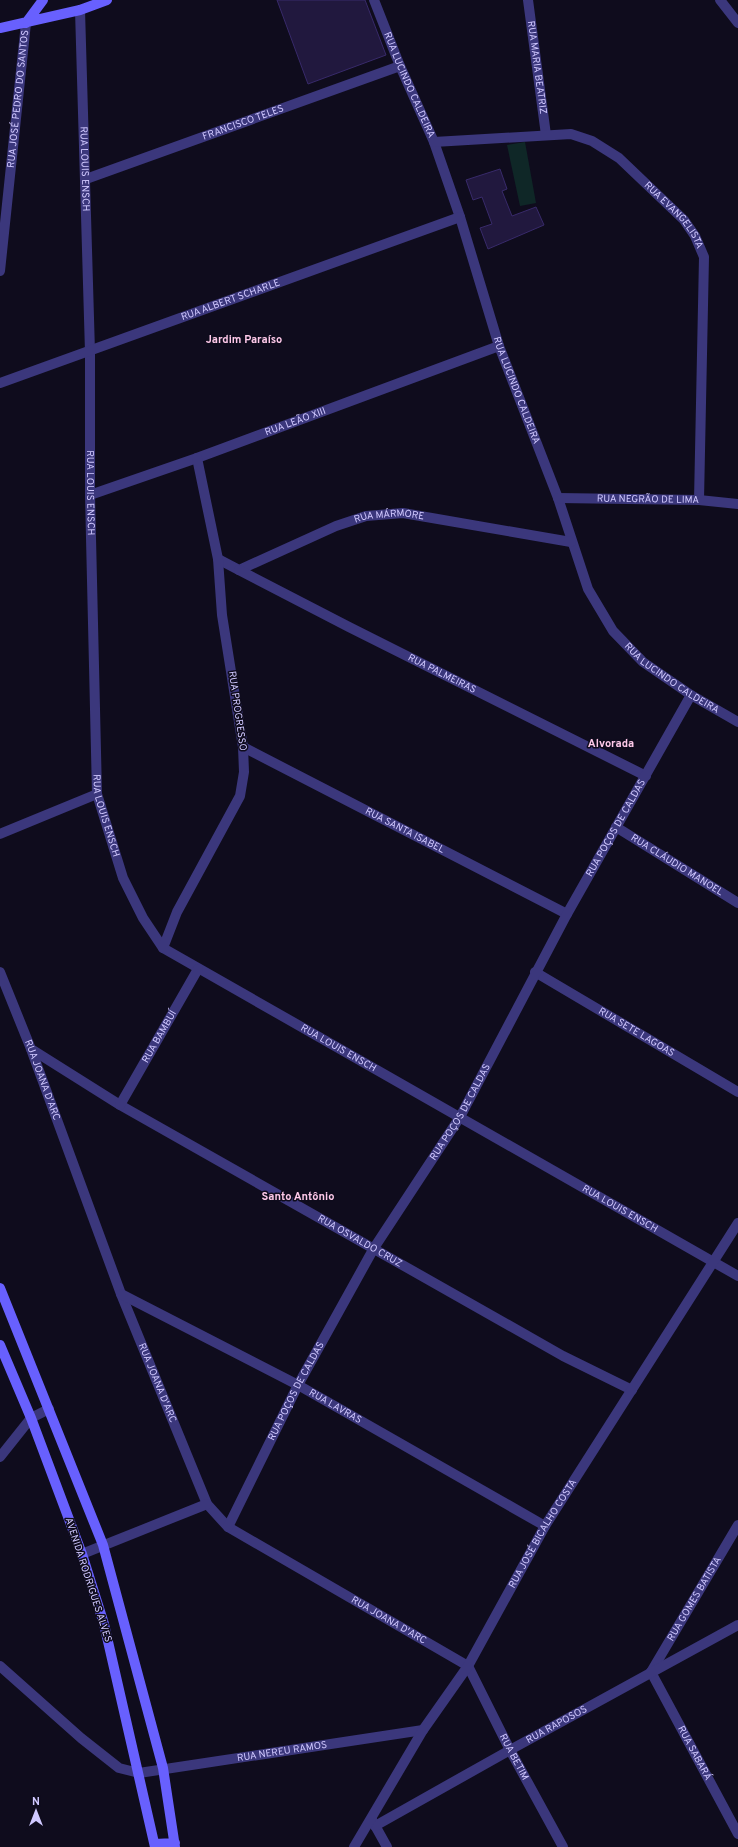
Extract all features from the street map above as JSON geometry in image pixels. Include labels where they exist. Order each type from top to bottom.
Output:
[{"type":"street","points":[[26,23],[43,0]]},
{"type":"street","points":[[0,28],[80,10],[108,0]]},
{"type":"street","name":"RUA LUCINDO CALDEIRA","points":[[374,0],[400,66],[434,142],[460,217],[499,346],[558,498],[571,542],[588,589],[613,631],[643,662],[691,695],[738,722]]},
{"type":"street","name":"RUA MARIA BEATRIZ","points":[[528,0],[546,134]]},
{"type":"street","points":[[720,0],[738,23]]},
{"type":"street","name":"RUA LOUIS ENSCH","points":[[80,10],[90,352],[90,494],[97,794],[123,878],[142,918],[162,948],[738,1276]]},
{"type":"street","name":"RUA JOSÉ PEDRO DO SANTOS","points":[[0,271],[26,23]]},
{"type":"street","name":"FRANCISCO TELES","points":[[86,179],[400,66]]},
{"type":"street","name":"RUA EVANGELISTA","points":[[434,142],[546,134],[571,134],[592,141],[619,158],[684,220],[695,236],[704,257],[699,500]]},
{"type":"street","name":"RUA ALBERT SCHARLE","points":[[0,383],[90,352],[460,217]]},
{"type":"street","name":"RUA LEÃO XIII","points":[[90,494],[197,458],[499,346]]},
{"type":"street","name":"RUA PROGRESSO","points":[[162,948],[177,912],[240,796],[244,772],[243,747],[222,615],[218,559],[197,458]]},
{"type":"street","name":"RUA NEGRÃO DE LIMA","points":[[558,498],[699,500],[738,504]]},
{"type":"street","name":"RUA MÁRMORE","points":[[239,570],[336,526],[366,516],[403,513],[571,542]]},
{"type":"street","points":[[218,559],[239,570]]},
{"type":"street","name":"RUA PALMEIRAS","points":[[239,570],[646,776]]},
{"type":"street","name":"RUA POÇOS DE CALDAS","points":[[228,1527],[298,1386],[374,1248],[460,1117],[535,972],[691,695]]},
{"type":"street","name":"RUA SANTA ISABEL","points":[[243,747],[567,914]]},
{"type":"street","points":[[0,834],[97,794]]},
{"type":"street","name":"RUA CLÁUDIO MANOEL","points":[[616,827],[738,903]]},
{"type":"street","name":"RUA BAMBUÍ","points":[[120,1105],[198,969]]},
{"type":"street","name":"RUA JOANA D'ARC","points":[[0,972],[121,1294],[207,1504],[228,1527],[468,1666]]},
{"type":"street","name":"RUA SETE LAGOAS","points":[[535,972],[738,1092]]},
{"type":"street","name":"RUA OSVALDO CRUZ","points":[[30,1049],[120,1105],[563,1356],[632,1390]]},
{"type":"street","name":"RUA JOSÉ BICALHO COSTA","points":[[354,1847],[373,1822],[423,1730],[468,1666],[545,1526],[715,1262],[738,1223]]},
{"type":"street","name":"AVENIDA RODRIGUES ALVES","points":[[0,1288],[103,1545],[163,1768],[175,1845]]},
{"type":"street","name":"RUA LAVRAS","points":[[121,1294],[298,1386],[545,1526]]},
{"type":"street","name":"AVENIDA RODRIGUES ALVES","points":[[0,1345],[31,1418],[82,1554],[104,1624],[155,1846]]},
{"type":"street","points":[[0,1457],[31,1418],[49,1409]]},
{"type":"street","points":[[82,1554],[207,1504]]},
{"type":"street","name":"RUA GOMES BATISTA","points":[[651,1672],[738,1525]]},
{"type":"street","name":"RUA RAPOSOS","points":[[373,1822],[510,1750],[738,1625]]},
{"type":"street","points":[[0,1666],[81,1738],[119,1768],[139,1773]]},
{"type":"street","name":"RUA BETIM","points":[[468,1666],[510,1750],[563,1847]]},
{"type":"street","name":"RUA SABARÁ","points":[[651,1672],[738,1834]]},
{"type":"street","name":"RUA NEREU RAMOS","points":[[139,1773],[163,1768],[423,1730]]},
{"type":"street","points":[[373,1822],[387,1847]]},
{"type":"street","points":[[155,1846],[175,1845]]},
{"type":"green space","points":[[525,142],[536,203],[520,206],[507,145]]},
{"type":"building","points":[[277,0],[365,0],[386,55],[308,84]]},
{"type":"building","points":[[500,169],[507,189],[502,191],[512,216],[536,207],[544,225],[488,249],[480,228],[492,224],[482,197],[473,200],[466,180]]},
{"type":"district","name":"Jardim Paraíso","points":[[244,340]]},
{"type":"district","name":"Alvorada","points":[[611,744]]},
{"type":"district","name":"Santo Antônio","points":[[298,1197]]}]
